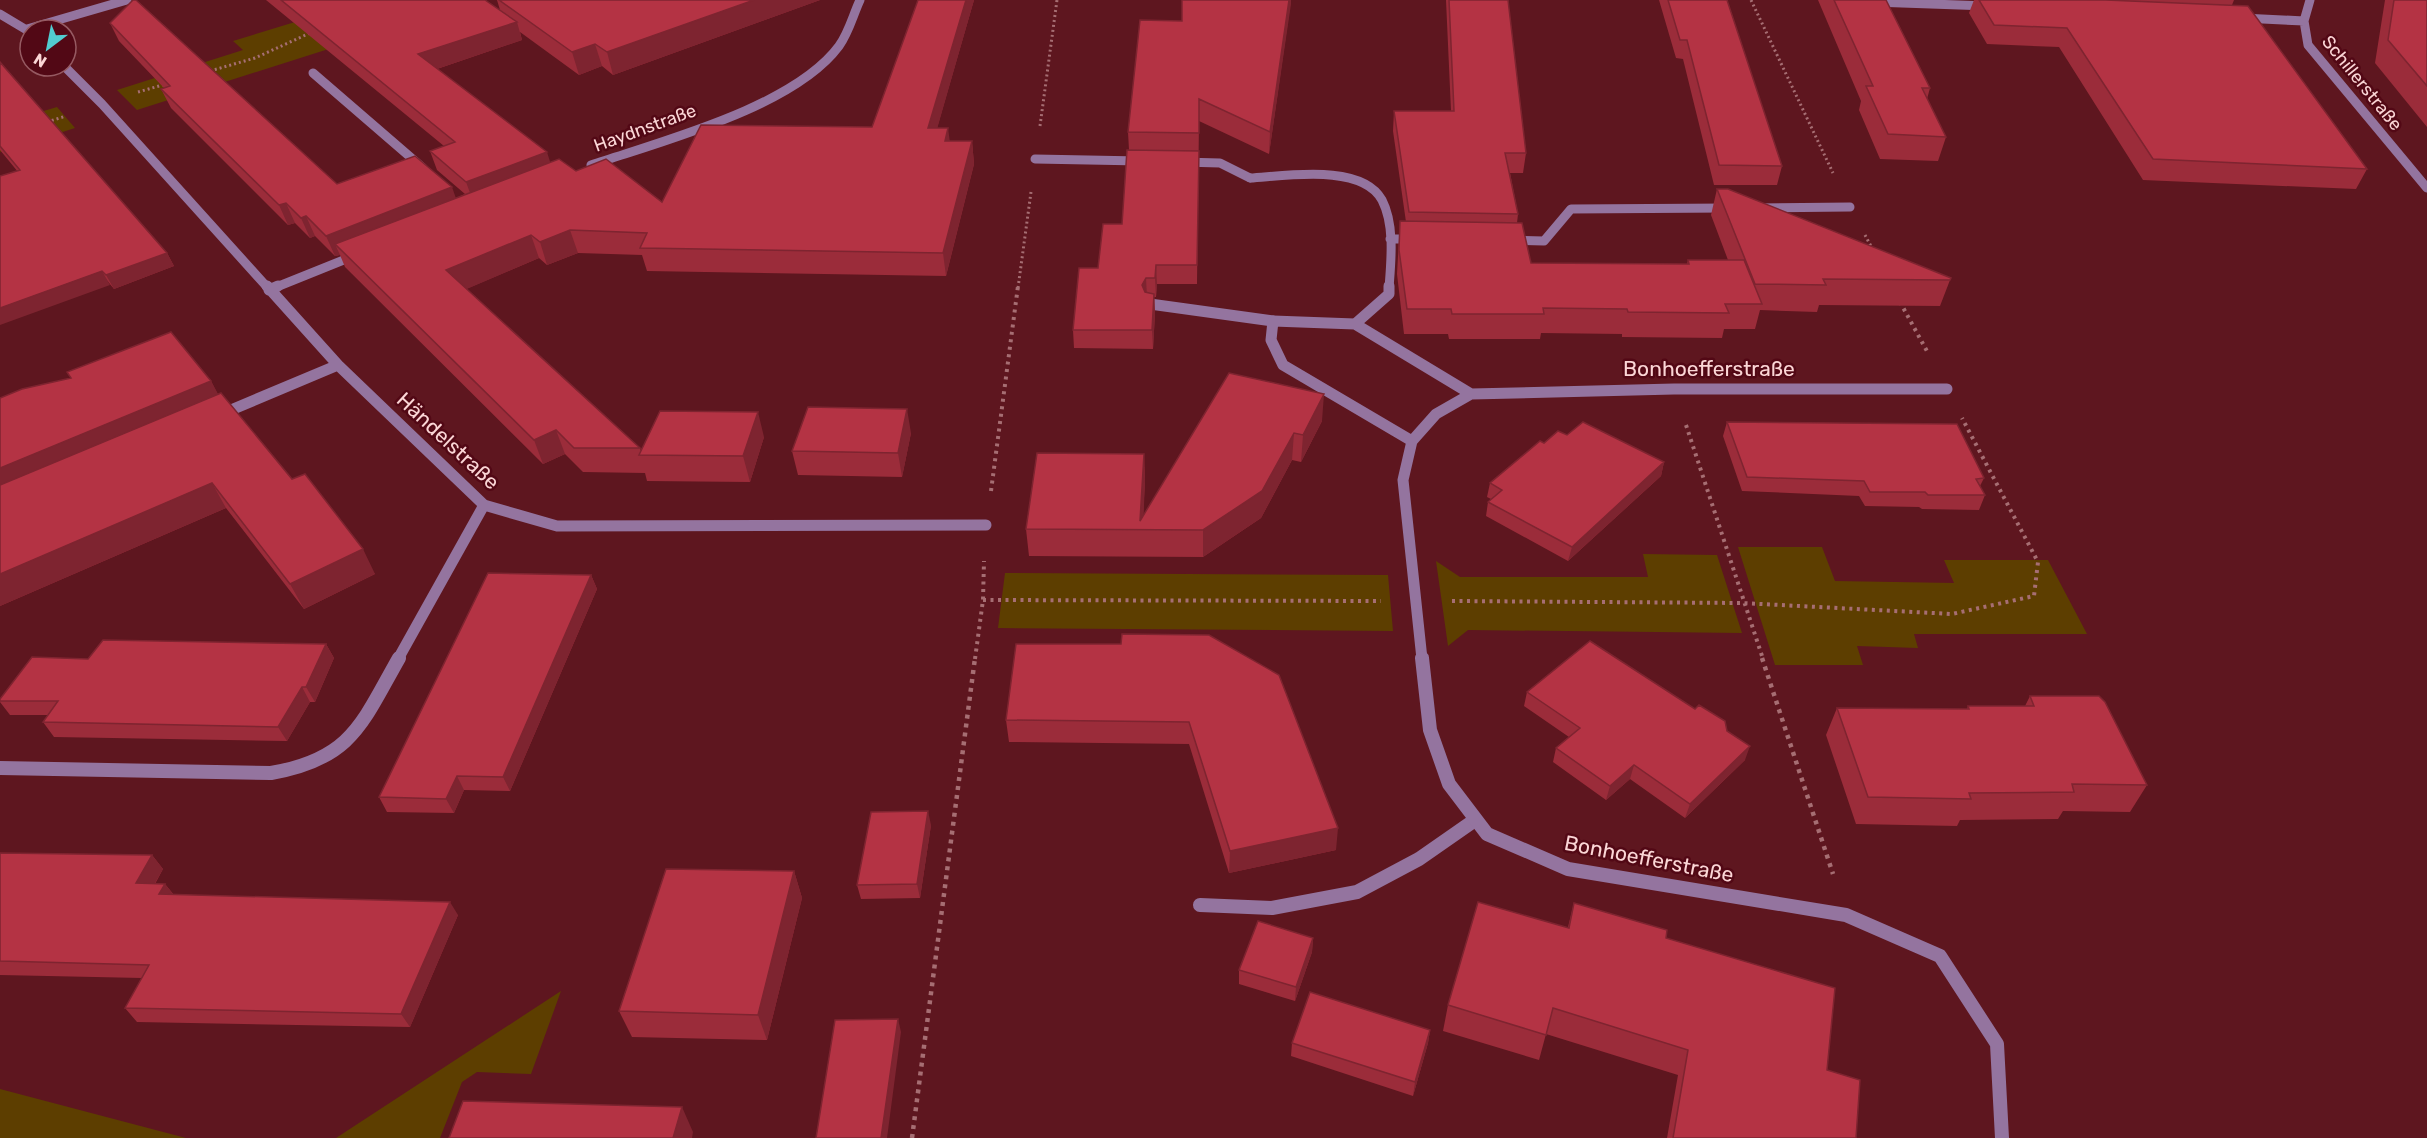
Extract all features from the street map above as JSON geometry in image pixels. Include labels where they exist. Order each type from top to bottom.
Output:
[{"type":"street","points":[[70,18],[127,0]]},
{"type":"street","name":"Haydnstraße","points":[[584,168],[753,106],[787,90],[817,68],[839,46],[860,0]]},
{"type":"street","name":"Schillerstraße","points":[[2310,0],[2304,21],[2308,45],[2427,188]]},
{"type":"street","points":[[1863,1],[2002,6]]},
{"type":"street","points":[[0,14],[18,25]]},
{"type":"street","name":"Schillerstraße","points":[[2234,17],[2304,21]]},
{"type":"street","points":[[313,72],[428,171]]},
{"type":"street","name":"Händelstraße","points":[[76,78],[338,365],[484,505],[557,526],[986,525]]},
{"type":"street","points":[[1035,159],[1152,162]]},
{"type":"street","points":[[1175,162],[1220,163],[1250,178],[1348,176],[1370,185],[1382,200],[1390,239],[1389,294],[1355,324]]},
{"type":"street","points":[[1746,208],[1850,207]]},
{"type":"street","points":[[1496,240],[1544,241],[1571,209],[1734,208]]},
{"type":"street","points":[[1390,239],[1426,239]]},
{"type":"street","points":[[269,290],[365,252]]},
{"type":"street","points":[[1150,304],[1273,321],[1355,324],[1472,394]]},
{"type":"street","points":[[1273,321],[1271,340],[1283,365],[1412,441]]},
{"type":"street","points":[[207,420],[338,365]]},
{"type":"street","name":"Bonhoefferstraße","points":[[1947,389],[1674,389],[1472,394],[1436,414],[1412,441],[1403,480],[1430,730],[1449,784],[1487,834],[1568,869],[1846,915],[1940,956],[1998,1044],[2002,1138]]},
{"type":"street","points":[[0,768],[270,773],[304,768],[339,751],[360,727],[484,505]]},
{"type":"street","points":[[1200,905],[1272,908],[1357,892],[1419,859],[1475,820]]},
{"type":"path","points":[[912,1138],[983,600],[986,525],[1057,0]]},
{"type":"path","points":[[1751,0],[1850,207],[1877,258]]},
{"type":"path","points":[[200,74],[255,57],[311,32]]},
{"type":"path","points":[[40,124],[167,84]]},
{"type":"path","points":[[983,600],[1742,603],[1952,614],[2034,596],[2038,562],[1899,298]]},
{"type":"path","points":[[1674,389],[1742,603],[1846,915]]},
{"type":"shaded area","points":[[367,0],[451,10],[137,110],[117,90],[243,50],[233,41]]},
{"type":"shaded area","points":[[57,107],[75,128],[0,152],[0,124]]},
{"type":"shaded area","points":[[1738,547],[1822,547],[1835,581],[1954,583],[1944,560],[2048,560],[2087,634],[1914,634],[1918,648],[1857,646],[1863,665],[1775,665]]},
{"type":"shaded area","points":[[1643,554],[1717,555],[1742,633],[1468,630],[1448,646],[1436,561],[1460,577],[1648,577]]},
{"type":"shaded area","points":[[1005,573],[1388,575],[1393,631],[998,628]]},
{"type":"shaded area","points":[[561,991],[531,1074],[477,1072],[462,1082],[440,1138],[336,1138]]},
{"type":"shaded area","points":[[0,1089],[186,1138],[0,1138]]},
{"type":"building","points":[[133,0],[136,0],[337,184],[415,156],[452,187],[326,236],[306,216],[301,218],[286,203],[279,205],[161,89],[170,86],[110,23]]},
{"type":"building","points":[[281,0],[485,0],[517,22],[418,54],[547,152],[466,182],[430,151],[455,142]]},
{"type":"building","points":[[499,0],[754,0],[607,52],[595,44],[572,52]]},
{"type":"building","points":[[918,0],[966,0],[928,128],[948,128],[945,141],[972,141],[943,253],[640,248],[647,233],[570,230],[540,242],[531,235],[446,270],[640,448],[574,448],[556,430],[534,440],[335,244],[559,159],[576,171],[606,159],[662,202],[701,125],[872,127]]},
{"type":"building","points":[[1182,0],[1289,0],[1270,132],[1199,99],[1199,133],[1128,132],[1140,20],[1182,21]]},
{"type":"building","points":[[1449,0],[1508,0],[1526,153],[1505,153],[1518,214],[1409,212],[1394,111],[1454,111]]},
{"type":"building","points":[[1668,0],[1727,0],[1782,166],[1719,165],[1687,40],[1680,40]]},
{"type":"building","points":[[1834,0],[1886,0],[1930,88],[1922,88],[1946,137],[1888,134],[1866,86],[1873,86]]},
{"type":"building","points":[[1979,0],[2106,0],[2248,6],[2367,169],[2153,159],[2067,28],[1994,25]]},
{"type":"building","points":[[2394,0],[2427,0],[2427,86],[2388,40]]},
{"type":"building","points":[[0,62],[167,253],[106,275],[102,271],[0,308],[0,176],[20,170],[0,146]]},
{"type":"building","points":[[1127,150],[1199,151],[1197,265],[1156,265],[1155,278],[1146,278],[1142,285],[1145,292],[1154,294],[1152,330],[1073,330],[1079,268],[1098,268],[1103,224],[1122,224]]},
{"type":"building","points":[[1717,189],[1728,189],[1951,278],[1950,280],[1823,279],[1826,285],[1755,284]]},
{"type":"building","points":[[1400,221],[1522,223],[1531,263],[1689,264],[1688,260],[1744,260],[1762,304],[1725,304],[1729,313],[1543,308],[1544,314],[1452,314],[1451,309],[1407,309],[1399,250]]},
{"type":"building","points":[[171,332],[211,381],[0,468],[0,398],[22,389],[71,378],[67,372]]},
{"type":"building","points":[[1229,373],[1324,394],[1303,435],[1294,433],[1262,491],[1203,530],[1026,529],[1037,453],[1144,454],[1140,521]]},
{"type":"building","points":[[221,393],[292,479],[305,474],[363,549],[290,584],[212,483],[0,574],[0,485]]},
{"type":"building","points":[[808,407],[907,409],[898,453],[792,451]]},
{"type":"building","points":[[660,411],[758,412],[743,456],[639,455]]},
{"type":"building","points":[[1583,422],[1664,462],[1572,547],[1488,502],[1502,490],[1490,483],[1540,441],[1544,443],[1558,431],[1567,435]]},
{"type":"building","points":[[1727,422],[1957,424],[1984,478],[1976,479],[1985,495],[1870,492],[1864,481],[1747,477]]},
{"type":"building","points":[[488,573],[591,575],[503,777],[457,776],[446,799],[379,797]]},
{"type":"building","points":[[1122,634],[1209,635],[1279,675],[1338,828],[1230,851],[1189,722],[1006,720],[1016,644],[1121,644]]},
{"type":"building","points":[[103,640],[326,644],[306,687],[302,687],[278,727],[43,722],[58,701],[0,701],[32,657],[88,659]]},
{"type":"building","points":[[1590,641],[1695,709],[1699,705],[1725,721],[1727,731],[1750,746],[1690,804],[1634,765],[1610,786],[1556,748],[1580,728],[1527,692]]},
{"type":"building","points":[[2030,696],[2099,696],[2105,702],[2147,785],[2072,784],[2074,792],[1969,793],[1971,799],[1868,797],[1837,708],[1969,709],[1968,706],[2034,706]]},
{"type":"building","points":[[928,811],[917,884],[857,885],[871,812]]},
{"type":"building","points":[[0,853],[152,855],[136,883],[165,884],[159,894],[450,902],[401,1014],[125,1008],[149,965],[0,961]]},
{"type":"building","points":[[666,869],[794,871],[758,1015],[619,1011]]},
{"type":"building","points":[[1478,902],[1569,928],[1574,903],[1667,930],[1666,938],[1835,988],[1827,1070],[1860,1080],[1856,1138],[1673,1138],[1688,1050],[1553,1008],[1546,1035],[1448,1005]]},
{"type":"building","points":[[1258,921],[1313,938],[1296,987],[1239,970]]},
{"type":"building","points":[[1310,992],[1430,1030],[1415,1082],[1292,1043]]},
{"type":"building","points":[[898,1019],[881,1138],[816,1138],[835,1020]]},
{"type":"building","points":[[463,1101],[682,1107],[673,1138],[449,1138]]}]
